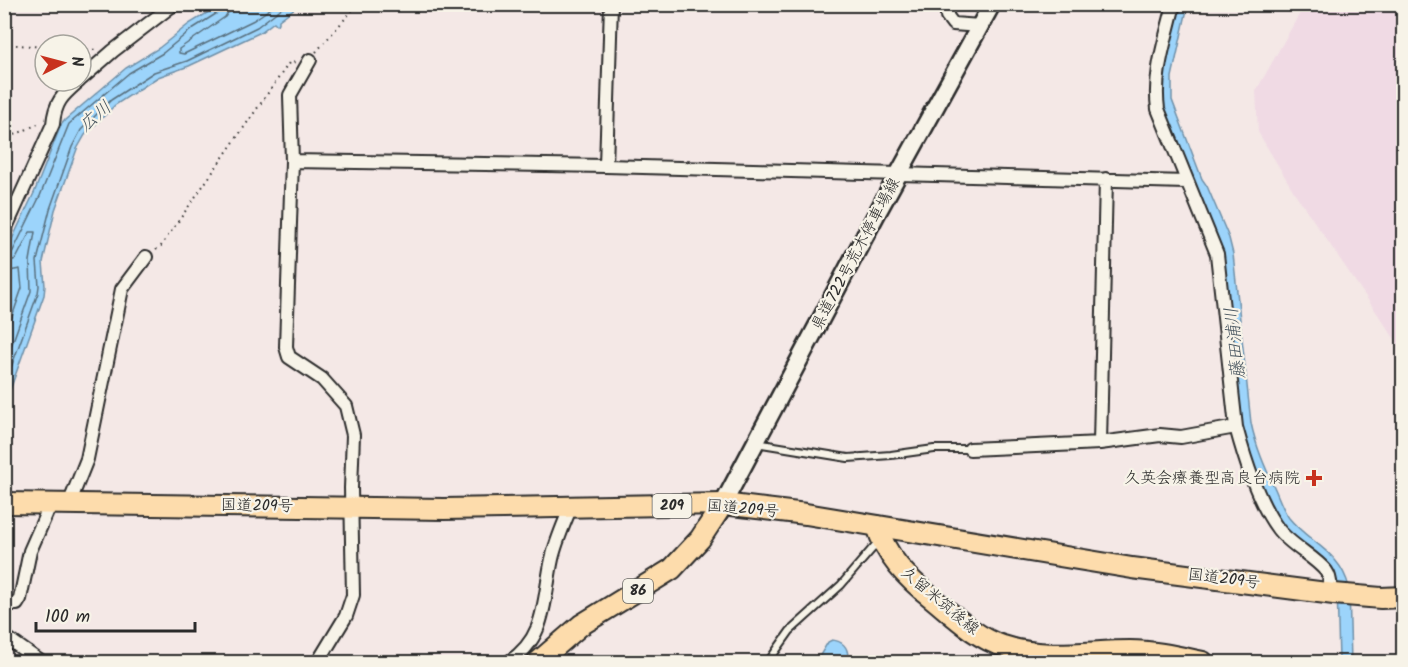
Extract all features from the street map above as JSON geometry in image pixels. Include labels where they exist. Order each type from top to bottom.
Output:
[{"type":"main road","name":"県道722号荒木停車場線","points":[[723,504],[899,173],[992,4]]},
{"type":"main road","name":"国道209号","points":[[4,503],[444,509],[723,504],[806,514],[879,533],[1132,568],[1339,594],[1382,598],[1404,597]]},
{"type":"main road","name":"86","points":[[538,663],[581,625],[672,568],[700,539],[723,504]]},
{"type":"main road","name":"久留米筑後線","points":[[879,533],[906,576],[980,635],[1002,646],[1046,655],[1134,651],[1168,655],[1203,663]]},
{"type":"street","points":[[93,69],[174,4]]},
{"type":"street","points":[[606,166],[611,4]]},
{"type":"street","points":[[947,4],[947,16],[953,24],[980,26]]},
{"type":"street","points":[[1174,4],[1157,72],[1158,109],[1218,260],[1236,427],[1242,449],[1264,504],[1278,529],[1298,549],[1326,571],[1339,594]]},
{"type":"street","points":[[310,60],[290,96],[292,161],[286,347],[289,357],[322,379],[346,406],[352,435],[353,595],[346,616],[318,663]]},
{"type":"street","points":[[4,232],[53,124],[54,109],[65,93]]},
{"type":"street","points":[[292,161],[606,166],[1186,182]]},
{"type":"street","points":[[1100,443],[1106,179]]},
{"type":"street","points":[[4,603],[16,604],[20,598],[30,550],[87,459],[122,289],[146,257]]},
{"type":"street","points":[[970,449],[1100,443],[1160,435],[1181,437],[1236,427]]},
{"type":"street","points":[[509,663],[523,654],[537,632],[552,558],[570,506]]},
{"type":"street","points":[[4,636],[41,663]]},
{"type":"lane","points":[[756,443],[848,458],[891,455],[934,448],[970,449]]},
{"type":"lane","points":[[768,663],[790,631],[841,585],[879,533]]},
{"type":"path","points":[[146,257],[161,246],[289,63],[310,60],[357,5]]},
{"type":"path","points":[[4,44],[33,46]]},
{"type":"path","points":[[4,140],[53,117]]},
{"type":"shaded area","points":[[1305,4],[1403,5],[1403,351],[1294,192],[1258,132],[1256,91]]},
{"type":"water","name":"広川","points":[[220,5],[299,5],[279,20],[277,25],[274,22],[261,32],[189,66],[158,77],[115,105],[85,135],[77,149],[55,210],[43,262],[44,295],[5,404],[5,254],[34,193],[61,125],[126,68]]},
{"type":"water","name":"藤田浦川","points":[[1179,5],[1188,5],[1172,77],[1172,100],[1202,179],[1229,238],[1233,254],[1253,432],[1264,465],[1287,515],[1297,527],[1332,556],[1345,575],[1349,587],[1351,662],[1340,662],[1339,660],[1335,578],[1289,535],[1278,520],[1252,465],[1239,426],[1221,247],[1192,184],[1162,109],[1161,74]]},
{"type":"water","points":[[832,640],[844,645],[848,657],[842,662],[816,662],[828,642]]},
{"type":"place","name":"久英会療養型高良台病院","points":[[1314,478]]}]
